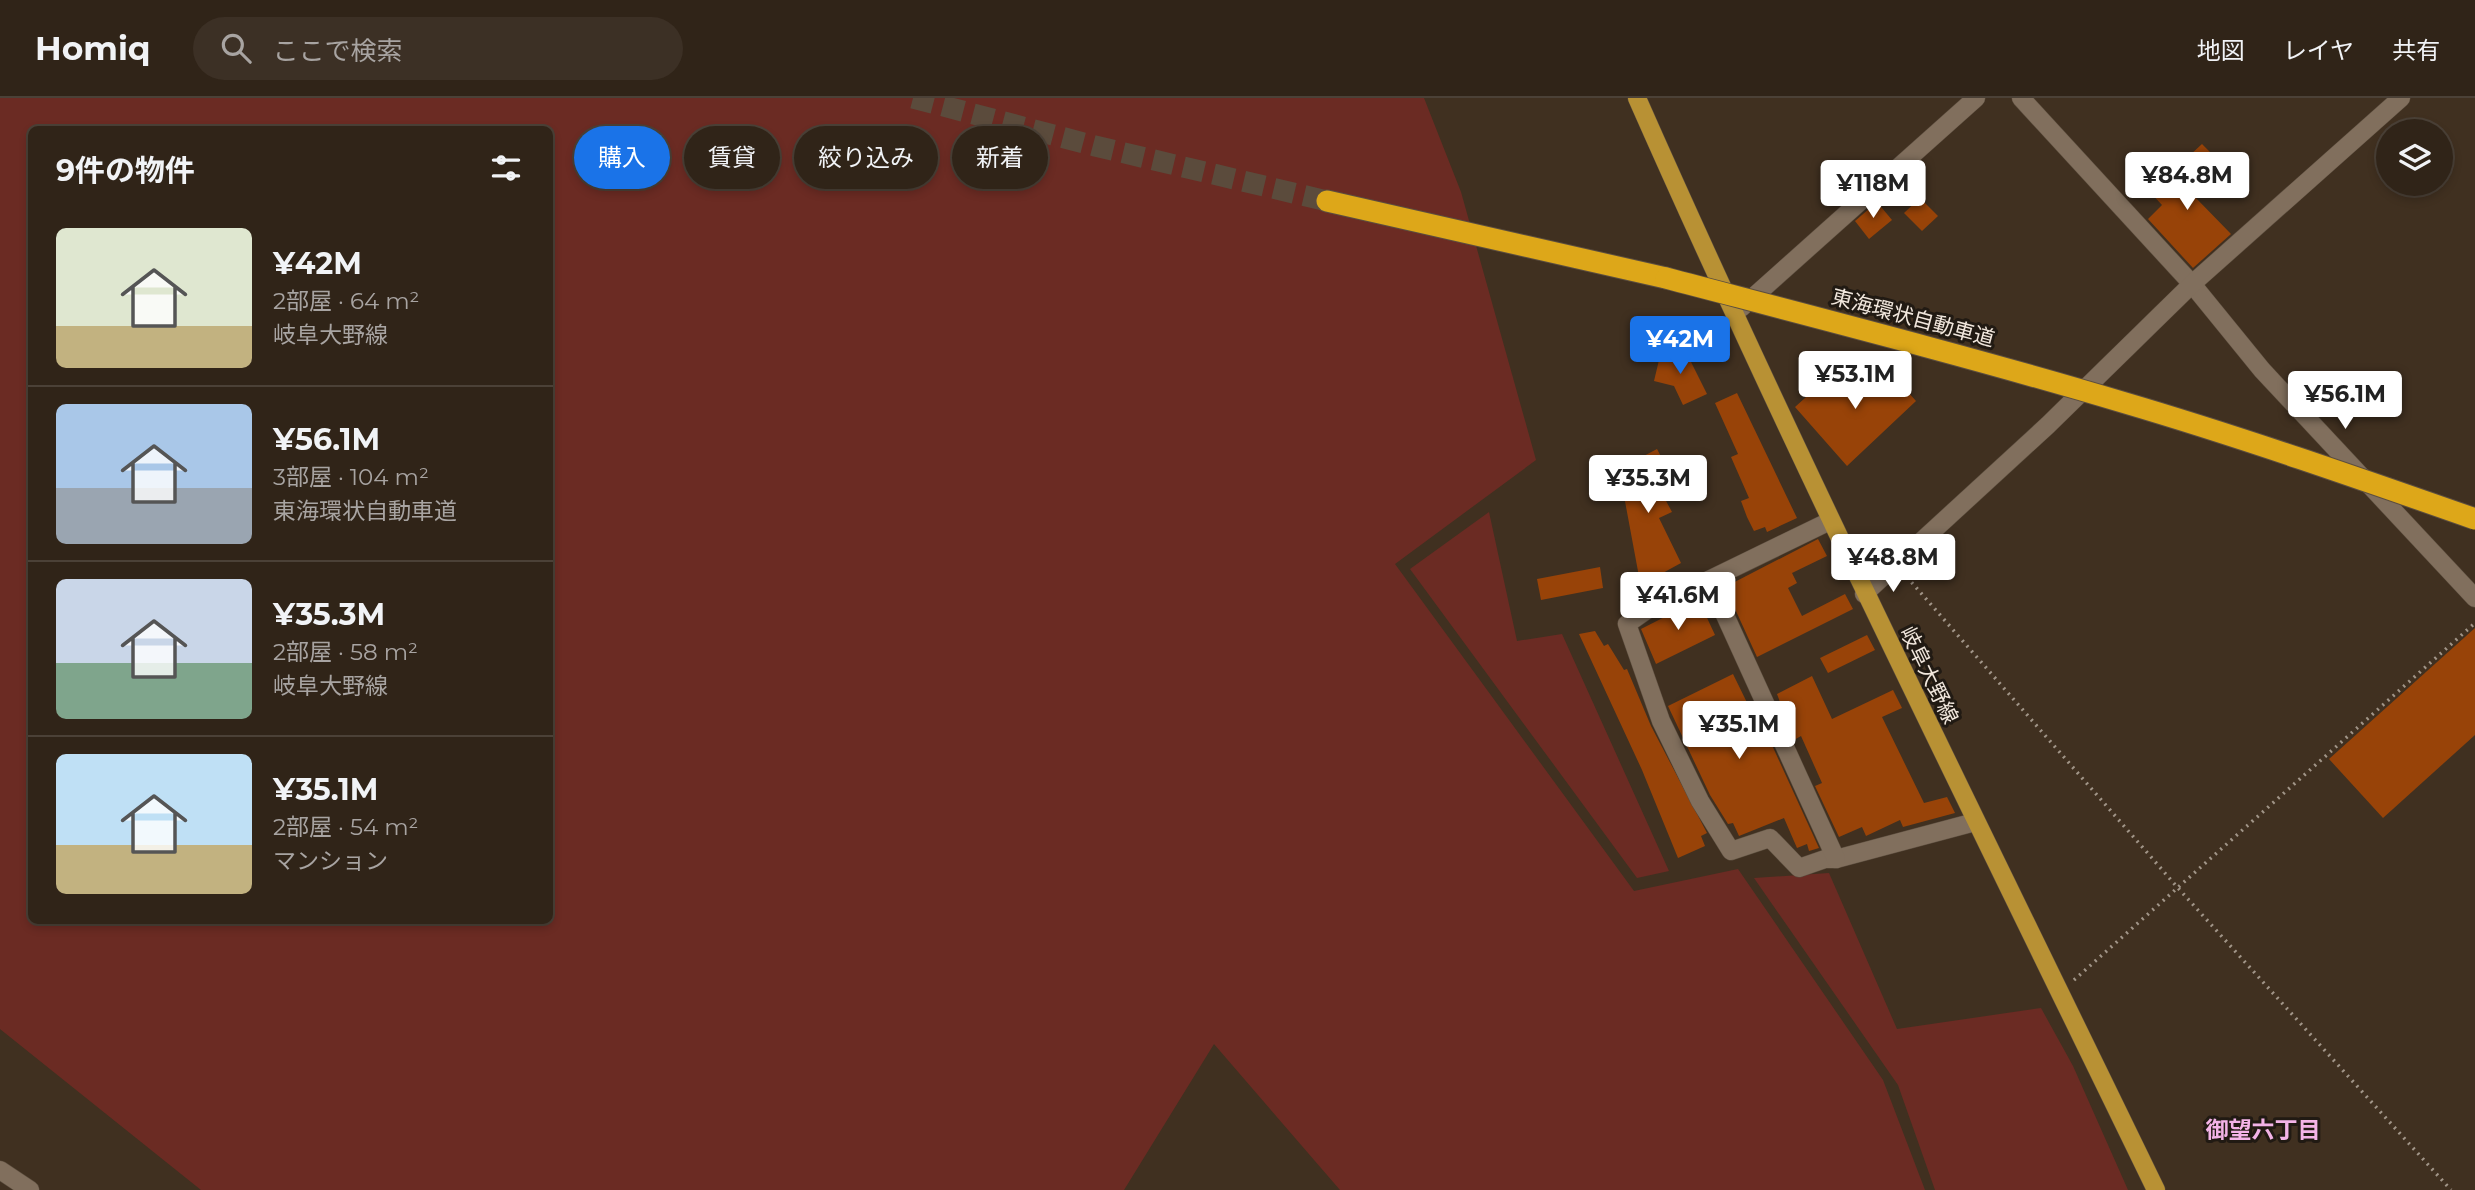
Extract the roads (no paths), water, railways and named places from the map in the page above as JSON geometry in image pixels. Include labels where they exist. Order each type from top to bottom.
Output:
[{"type":"highway","name":"東海環状自動車道","points":[[1327,201],[1666,278],[1911,342],[2124,403],[2332,469],[2475,519]]},
{"type":"main road","name":"岐阜大野線","points":[[1637,98],[1734,315],[1864,594],[2156,1190]]},
{"type":"street","points":[[1734,315],[1976,98]]},
{"type":"street","points":[[2021,98],[2192,284],[2262,370],[2475,598]]},
{"type":"street","points":[[1864,594],[2049,425],[2192,284],[2401,98]]},
{"type":"street","points":[[1830,521],[1647,610],[1627,624],[1661,721],[1700,801],[1731,850],[1770,838],[1799,868],[1825,859],[1836,859],[1975,822]]},
{"type":"street","points":[[1709,580],[1836,859]]},
{"type":"street","points":[[0,1170],[30,1190]]},
{"type":"tunnel","points":[[913,98],[1095,146],[1327,201]]},
{"type":"district","name":"御望六丁目","points":[[2263,1130]]}]
